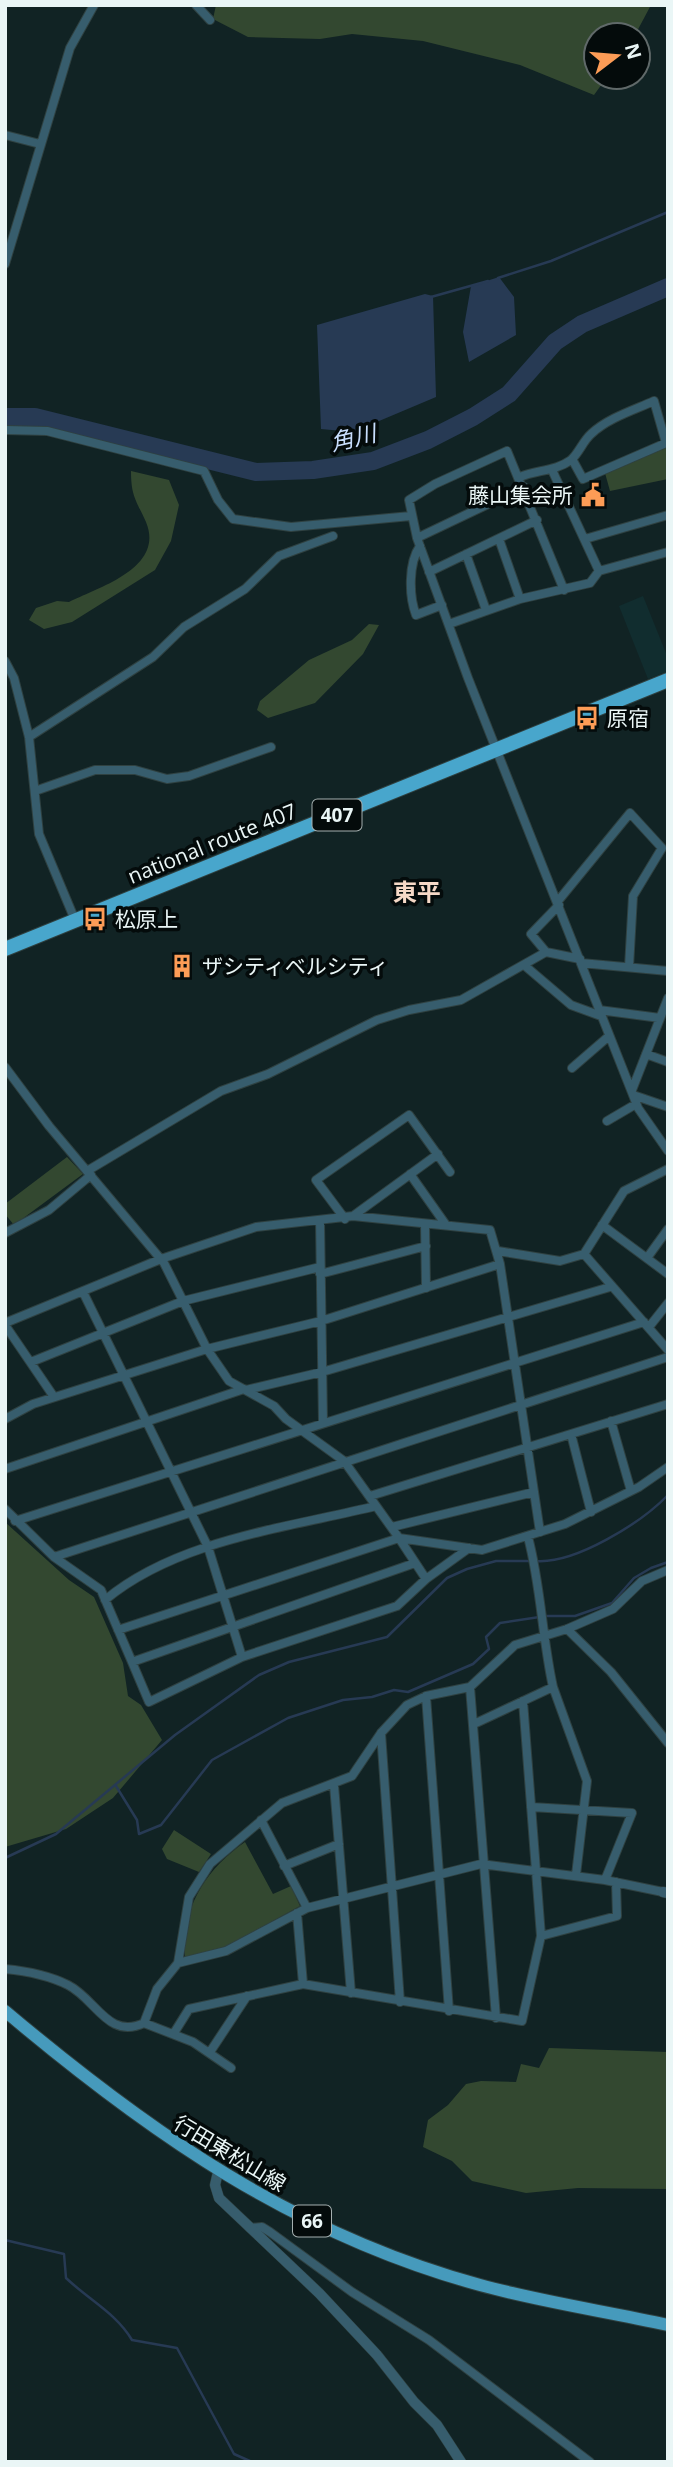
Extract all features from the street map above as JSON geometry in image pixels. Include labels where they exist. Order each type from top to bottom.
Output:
[{"type":"highway","name":"national route 407","points":[[5,949],[668,680]]},
{"type":"main road","name":"行田東松山線","points":[[5,2011],[139,2118],[218,2172],[312,2221],[421,2266],[537,2300],[668,2325]]},
{"type":"street","points":[[5,264],[70,48],[94,5]]},
{"type":"street","points":[[196,5],[210,20]]},
{"type":"street","points":[[5,135],[40,144]]},
{"type":"street","points":[[520,477],[540,469],[552,470],[572,459],[592,433],[615,418],[654,401],[666,443],[583,478],[572,459]]},
{"type":"street","points":[[5,430],[47,431],[204,471],[218,500],[233,519],[291,527],[411,516]]},
{"type":"street","points":[[564,590],[520,477],[507,451],[414,495],[409,500],[418,542],[429,572],[609,1036],[634,1096],[668,1151]]},
{"type":"street","points":[[552,470],[599,571]]},
{"type":"street","points":[[442,605],[416,615],[413,607],[412,561],[418,542],[524,487]]},
{"type":"street","points":[[585,539],[668,515]]},
{"type":"street","points":[[429,572],[537,520]]},
{"type":"street","points":[[29,737],[153,657],[184,627],[245,589],[279,556],[333,536]]},
{"type":"street","points":[[499,539],[520,599]]},
{"type":"street","points":[[449,624],[520,599],[590,583],[599,571],[668,552]]},
{"type":"street","points":[[466,554],[486,610]]},
{"type":"street","points":[[5,661],[13,678],[29,737],[39,834],[75,920]]},
{"type":"street","points":[[35,791],[94,770],[135,770],[167,779],[189,776],[271,747]]},
{"type":"street","points":[[629,967],[633,896],[662,848],[630,813],[531,934],[545,952],[580,961],[629,967],[668,971]]},
{"type":"street","points":[[5,1233],[49,1210],[89,1173],[221,1091],[268,1074],[377,1020],[409,1010],[461,1000],[545,952]]},
{"type":"street","points":[[524,965],[571,1006],[600,1013],[660,1017]]},
{"type":"street","points":[[607,1121],[634,1096],[646,1054],[668,998]]},
{"type":"street","points":[[572,1068],[609,1036]]},
{"type":"street","points":[[646,1054],[668,1062]]},
{"type":"street","points":[[5,1067],[161,1259],[207,1349],[229,1381],[274,1406],[300,1430],[344,1461],[426,1579]]},
{"type":"street","points":[[634,1096],[668,1107]]},
{"type":"street","points":[[349,1218],[316,1180],[409,1115],[450,1172]]},
{"type":"street","points":[[349,1218],[438,1154]]},
{"type":"street","points":[[498,1251],[560,1261],[584,1254],[624,1191],[668,1169]]},
{"type":"street","points":[[410,1174],[446,1225]]},
{"type":"street","points":[[656,1175],[668,1182]]},
{"type":"street","points":[[54,1397],[6,1322],[161,1259],[256,1227],[320,1220],[349,1218],[491,1230],[498,1251],[540,1532]]},
{"type":"street","points":[[320,1220],[323,1423]]},
{"type":"street","points":[[425,1224],[426,1288]]},
{"type":"street","points":[[602,1225],[668,1274]]},
{"type":"street","points":[[647,1258],[668,1229]]},
{"type":"street","points":[[31,1362],[183,1301],[426,1246]]},
{"type":"street","points":[[584,1254],[610,1287],[668,1350]]},
{"type":"street","points":[[5,1419],[33,1404],[207,1349],[321,1321],[500,1264]]},
{"type":"street","points":[[5,1469],[244,1390],[322,1372],[610,1287]]},
{"type":"street","points":[[83,1292],[208,1548],[242,1657]]},
{"type":"street","points":[[15,1521],[514,1363],[646,1324],[658,1318],[668,1303]]},
{"type":"street","points":[[658,1318],[668,1323]]},
{"type":"street","points":[[54,1557],[668,1357]]},
{"type":"street","points":[[370,1496],[668,1404]]},
{"type":"street","points":[[611,1421],[631,1491]]},
{"type":"street","points":[[570,1434],[591,1512]]},
{"type":"street","points":[[118,1630],[222,1593],[399,1538],[482,1550],[528,1537],[591,1512],[668,1467]]},
{"type":"street","points":[[392,1527],[534,1492]]},
{"type":"street","points":[[105,1600],[130,1579],[182,1554],[376,1506]]},
{"type":"street","points":[[5,1509],[54,1557],[101,1590],[149,1702],[242,1657],[397,1606],[426,1579],[469,1548]]},
{"type":"street","points":[[528,1537],[537,1567],[543,1635],[553,1686],[587,1781],[586,1811],[576,1875]]},
{"type":"street","points":[[132,1662],[415,1563]]},
{"type":"street","points":[[5,1969],[67,1984],[120,2027],[131,2029],[144,2023],[157,1989],[178,1963],[189,1898],[194,1886],[211,1864],[261,1820],[302,1794],[334,1785],[358,1770],[381,1733],[407,1705],[426,1696],[470,1686],[515,1646],[567,1629],[613,1609],[642,1581],[668,1570]]},
{"type":"street","points":[[567,1629],[611,1672],[668,1743]]},
{"type":"street","points":[[470,1686],[496,2018]]},
{"type":"street","points":[[474,1724],[553,1686]]},
{"type":"street","points":[[426,1696],[449,2011]]},
{"type":"street","points":[[174,2034],[189,2008],[303,1984],[449,2011],[522,2021],[541,1936],[523,1701]]},
{"type":"street","points":[[381,1733],[400,2002]]},
{"type":"street","points":[[334,1785],[351,1993]]},
{"type":"street","points":[[531,1807],[632,1813],[605,1880]]},
{"type":"street","points":[[261,1820],[307,1908]]},
{"type":"street","points":[[284,1866],[339,1844]]},
{"type":"street","points":[[178,1963],[226,1951],[307,1908],[485,1864],[576,1875],[665,1893]]},
{"type":"street","points":[[541,1936],[617,1916],[616,1882]]},
{"type":"street","points":[[297,1913],[303,1984]]},
{"type":"street","points":[[210,2052],[247,1996]]},
{"type":"street","points":[[144,2023],[210,2052],[231,2068]]},
{"type":"street","points":[[218,2172],[215,2185],[219,2198],[319,2293],[377,2355],[414,2402],[437,2425],[461,2462]]},
{"type":"street","points":[[250,2228],[262,2227],[270,2232],[352,2292],[429,2340],[590,2462]]},
{"type":"shaded area","points":[[643,596],[668,658],[668,671],[648,679],[619,606]]},
{"type":"green space","points":[[216,5],[651,5],[642,21],[582,21],[582,90],[520,65],[423,41],[352,34],[320,39],[248,37],[213,19]]},
{"type":"green space","points":[[668,446],[668,479],[610,491],[605,473]]},
{"type":"green space","points":[[131,471],[169,480],[179,505],[171,541],[155,570],[72,622],[44,629],[29,620],[36,608],[57,601],[69,602],[112,582],[138,564],[146,552],[149,538],[146,522],[133,492]]},
{"type":"green space","points":[[369,624],[379,625],[363,654],[315,703],[268,718],[257,710],[260,701],[309,660],[352,640]]},
{"type":"green space","points":[[67,1157],[83,1174],[14,1225],[5,1214],[5,1204]]},
{"type":"green space","points":[[5,1522],[69,1580],[94,1597],[123,1663],[128,1696],[141,1705],[162,1740],[113,1798],[66,1829],[5,1847]]},
{"type":"green space","points":[[174,1830],[211,1854],[199,1872],[167,1859],[162,1849]]},
{"type":"green space","points":[[245,1842],[273,1894],[291,1886],[300,1906],[228,1946],[185,1957],[187,1922],[199,1891],[219,1864]]},
{"type":"green space","points":[[549,2048],[668,2052],[668,2189],[578,2188],[526,2193],[472,2181],[452,2161],[423,2147],[428,2120],[448,2105],[466,2084],[481,2081],[516,2082],[521,2064],[539,2068]]},
{"type":"water","points":[[499,277],[514,297],[516,335],[469,362],[463,332],[471,286]]},
{"type":"water","points":[[425,294],[433,296],[436,397],[353,432],[321,429],[317,325]]},
{"type":"waterway","points":[[498,278],[551,261],[668,212]]},
{"type":"waterway","points":[[431,297],[488,281]]},
{"type":"waterway","name":"角川","points":[[5,417],[35,417],[256,472],[313,470],[373,461],[428,440],[473,417],[509,394],[555,342],[582,324],[668,287]]},
{"type":"waterway","points":[[536,1561],[569,1556],[607,1540],[641,1518],[668,1495]]},
{"type":"waterway","points":[[5,1858],[56,1834],[175,1735],[259,1675],[289,1662],[387,1637],[447,1578],[467,1569],[496,1561],[530,1561]]},
{"type":"waterway","points":[[116,1786],[137,1820],[139,1834],[161,1825],[212,1760],[288,1718],[343,1700],[372,1697],[394,1690],[408,1692],[473,1664],[489,1649],[486,1637],[500,1623],[546,1616],[575,1616],[612,1603],[634,1578],[668,1562]]},
{"type":"waterway","points":[[5,2240],[64,2254],[66,2278],[110,2314],[132,2340],[177,2348],[234,2454],[252,2462]]},
{"type":"place","name":"藤山集会所","points":[[593,495]]},
{"type":"place","name":"原宿","points":[[587,718]]},
{"type":"place","name":"松原上","points":[[95,919]]},
{"type":"place","name":"ザシティベルシティ","points":[[182,966]]},
{"type":"district","name":"東平","points":[[417,891]]}]
